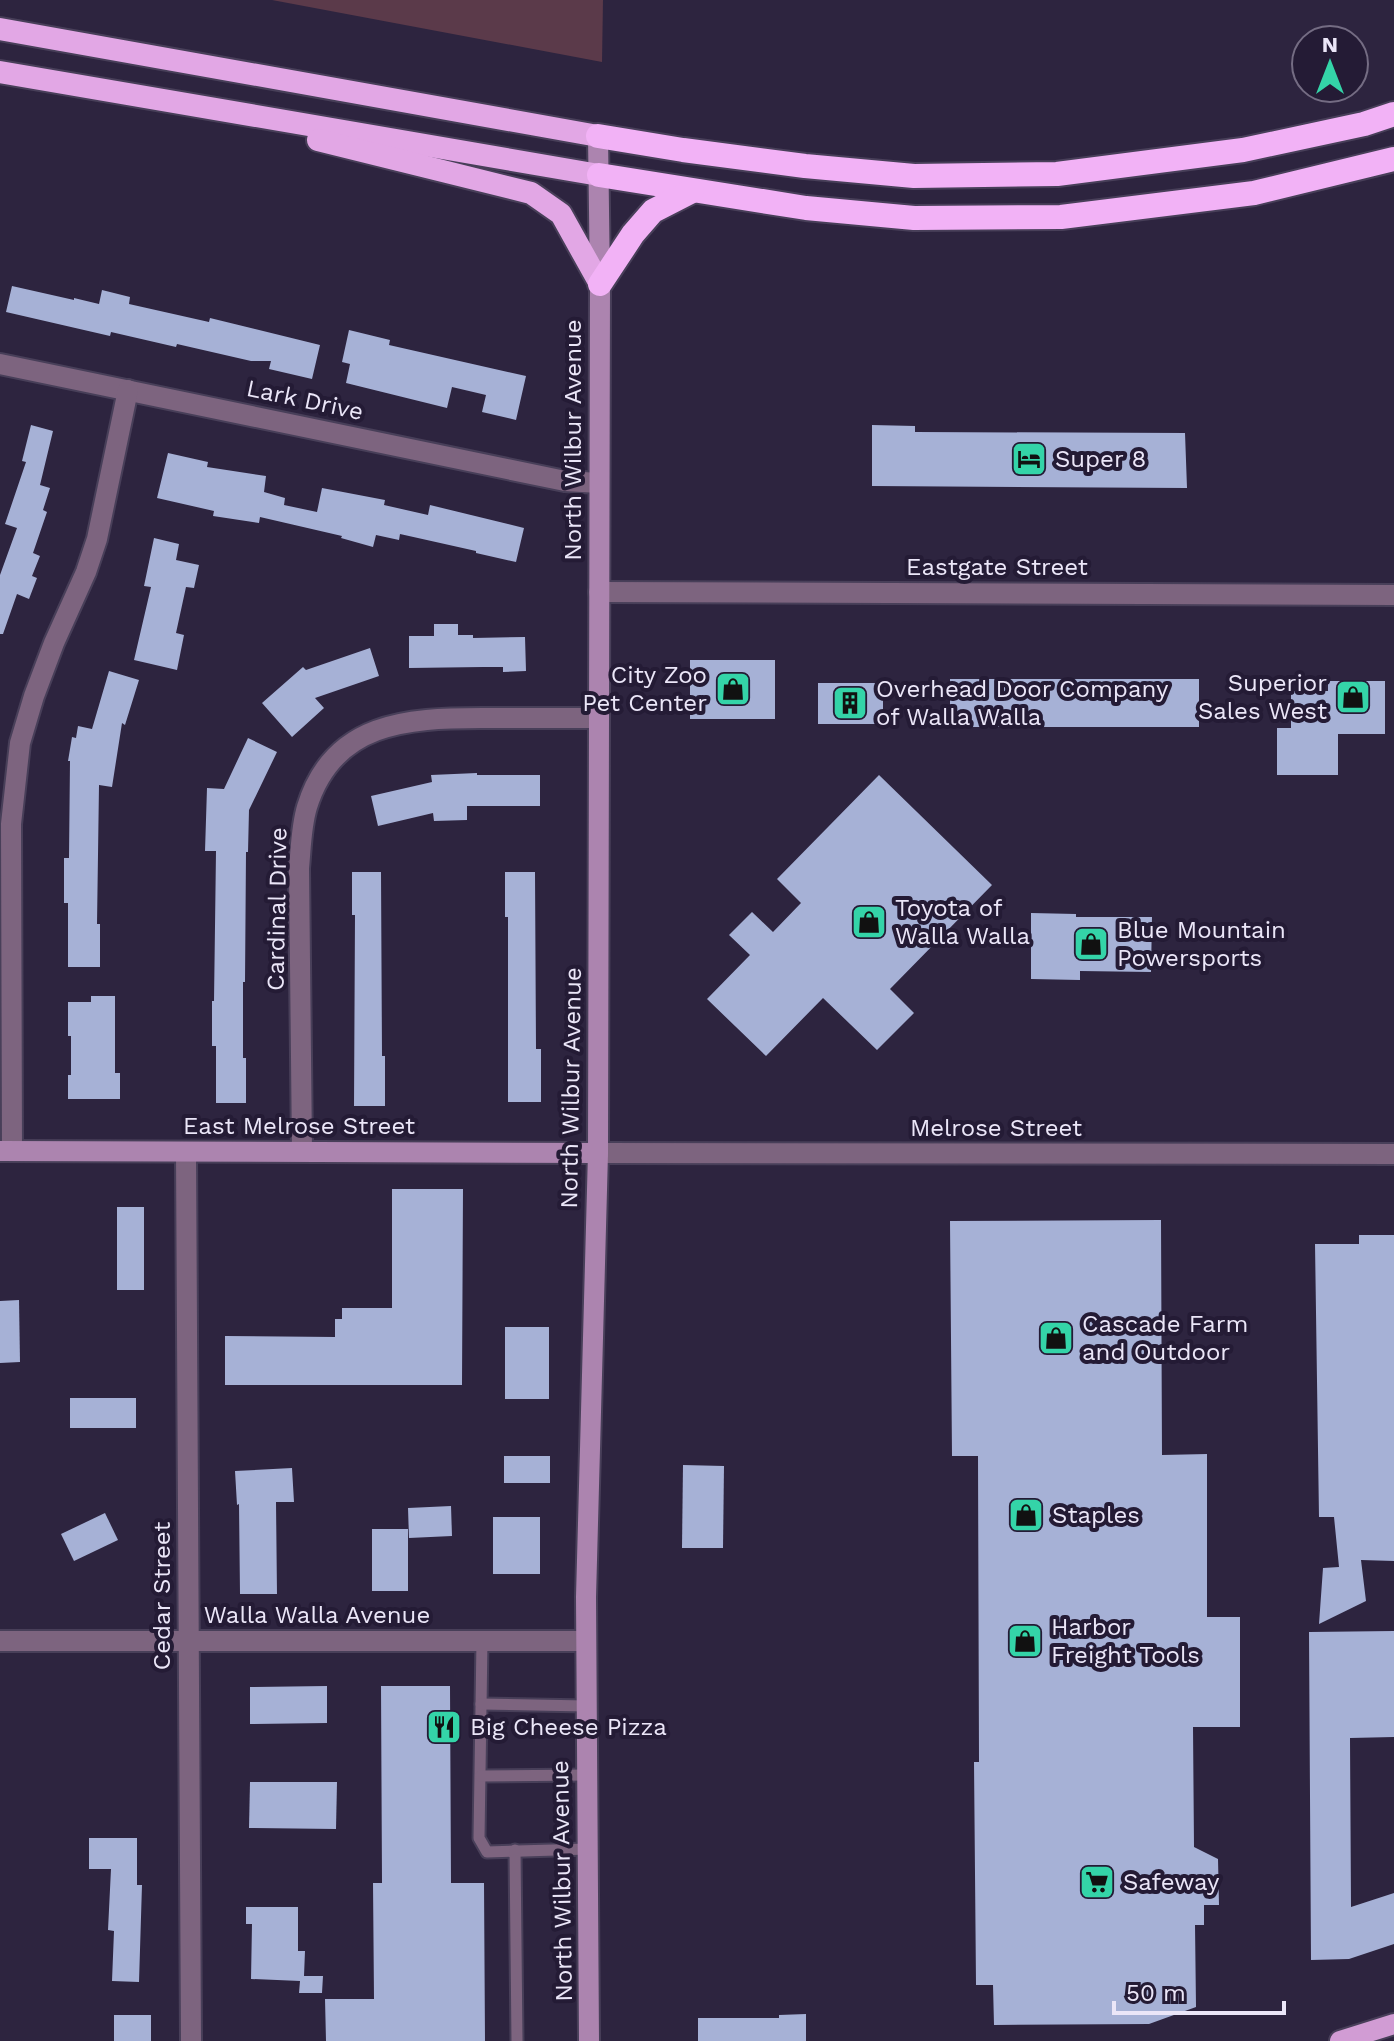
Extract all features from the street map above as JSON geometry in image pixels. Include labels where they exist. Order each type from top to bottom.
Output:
[{"type":"highway","points":[[0,29],[683,150],[914,176],[1057,174],[1243,150],[1364,124],[1394,114]]},
{"type":"highway","points":[[0,72],[692,191],[806,208],[914,218],[1061,217],[1254,193],[1394,159]]},
{"type":"highway","points":[[142,97],[531,193],[561,214],[600,284],[633,234],[653,211],[692,191]]},
{"type":"main road","name":"North Wilbur Avenue","points":[[589,2041],[586,1597],[598,1153],[598,136]]},
{"type":"main road","name":"East Melrose Street","points":[[6,1151],[598,1153]]},
{"type":"main road","points":[[1340,2041],[1394,2024]]},
{"type":"street","name":"Lark Drive","points":[[0,364],[565,481],[599,483]]},
{"type":"street","points":[[6,1151],[11,824],[20,743],[54,643],[86,572],[97,539],[128,390]]},
{"type":"street","name":"Eastgate Street","points":[[599,592],[1394,595]]},
{"type":"street","name":"Cardinal Drive","points":[[302,1151],[299,868],[307,807],[316,784],[330,763],[350,744],[375,730],[402,722],[436,718],[599,718]]},
{"type":"street","name":"Cedar Street","points":[[186,1152],[191,2041]]},
{"type":"street","name":"Melrose Street","points":[[598,1153],[1394,1154]]},
{"type":"street","name":"Walla Walla Avenue","points":[[0,1641],[586,1641]]},
{"type":"lane","points":[[482,1641],[479,1838],[487,1852],[588,1849]]},
{"type":"lane","points":[[481,1704],[586,1706]]},
{"type":"lane","points":[[481,1776],[587,1775]]},
{"type":"lane","points":[[515,1850],[517,2041]]},
{"type":"shaded area","points":[[272,0],[603,0],[602,62]]},
{"type":"building","points":[[12,286],[99,304],[102,290],[130,297],[129,304],[209,322],[210,318],[320,345],[312,379],[269,369],[271,361],[251,361],[111,332],[110,336],[6,312]]},
{"type":"building","points":[[349,330],[390,340],[389,345],[526,376],[516,420],[482,412],[486,395],[452,387],[447,408],[346,383],[350,364],[342,362]]},
{"type":"building","points":[[31,425],[53,431],[40,485],[50,488],[43,510],[47,512],[33,553],[40,556],[32,576],[37,578],[29,599],[17,594],[3,634],[0,634],[0,575],[17,528],[5,524],[26,462],[22,461]]},
{"type":"building","name":"Super 8","points":[[872,425],[915,426],[915,432],[1185,433],[1187,488],[872,486]]},
{"type":"building","points":[[168,453],[208,462],[207,467],[266,476],[264,492],[285,498],[284,505],[317,512],[322,488],[385,500],[384,505],[428,515],[430,505],[524,528],[516,562],[400,534],[399,540],[376,535],[373,547],[342,536],[260,517],[259,523],[213,516],[214,511],[157,498]]},
{"type":"building","points":[[154,538],[179,544],[176,560],[199,565],[194,588],[186,587],[176,633],[184,635],[177,670],[134,660],[151,587],[144,586]]},
{"type":"building","points":[[434,624],[458,624],[458,635],[473,635],[473,638],[525,637],[526,671],[503,672],[503,667],[409,668],[409,636],[434,636]]},
{"type":"building","points":[[370,648],[379,676],[315,698],[324,708],[292,737],[262,703],[303,667],[306,670]]},
{"type":"building","name":"City Zoo Pet Center","points":[[690,660],[775,660],[775,719],[690,719]]},
{"type":"building","points":[[109,671],[139,680],[125,725],[122,723],[112,787],[99,785],[97,924],[100,924],[100,967],[68,967],[64,858],[69,858],[68,761],[72,737],[76,738],[78,726],[92,729]]},
{"type":"building","points":[[950,679],[1199,679],[1199,727],[950,727]]},
{"type":"building","points":[[1328,681],[1385,681],[1385,734],[1338,734],[1338,775],[1277,775],[1277,728],[1291,728],[1291,691],[1328,691]]},
{"type":"building","name":"Overhead Door Company of Walla Walla","points":[[818,683],[883,683],[883,724],[818,724]]},
{"type":"building","points":[[248,738],[277,752],[249,810],[243,982],[246,1103],[216,1103],[212,1001],[216,851],[205,851],[207,788],[224,789]]},
{"type":"building","points":[[431,775],[540,775],[540,806],[467,806],[467,820],[434,821],[433,813],[378,826],[371,796],[432,782]]},
{"type":"building","name":"Toyota of Walla Walla","points":[[879,775],[992,885],[890,989],[914,1013],[877,1050],[823,998],[766,1056],[707,999],[750,955],[729,935],[752,912],[773,932],[801,903],[777,879]]},
{"type":"building","points":[[352,872],[381,872],[385,1106],[354,1106],[355,915],[352,915]]},
{"type":"building","points":[[505,872],[535,872],[536,1049],[541,1049],[541,1102],[508,1102],[508,917],[505,917]]},
{"type":"building","name":"Blue Mountain Powersports","points":[[1031,913],[1076,914],[1076,917],[1152,917],[1151,972],[1080,971],[1080,980],[1031,979]]},
{"type":"building","points":[[91,996],[115,996],[115,1073],[120,1073],[120,1099],[68,1099],[71,1036],[68,1036],[68,1002],[91,1002]]},
{"type":"building","points":[[392,1189],[463,1189],[462,1385],[225,1385],[225,1336],[335,1337],[335,1319],[342,1319],[342,1308],[392,1308]]},
{"type":"building","points":[[117,1207],[144,1207],[144,1290],[117,1290]]},
{"type":"building","points":[[1161,1220],[1162,1455],[1207,1454],[1207,1617],[1240,1617],[1240,1727],[1193,1727],[1194,1847],[1218,1859],[1219,1905],[1204,1905],[1204,1925],[1195,1925],[1196,2007],[1149,2024],[994,2025],[993,1985],[976,1985],[974,1762],[979,1762],[978,1456],[952,1456],[950,1221]]},
{"type":"building","points":[[1359,1235],[1394,1235],[1394,1561],[1361,1560],[1366,1601],[1319,1624],[1323,1568],[1339,1567],[1334,1517],[1319,1517],[1315,1244],[1359,1244]]},
{"type":"building","points":[[19,1300],[20,1362],[0,1363],[0,1301]]},
{"type":"building","points":[[505,1327],[549,1327],[549,1399],[505,1399]]},
{"type":"building","points":[[70,1398],[136,1398],[136,1428],[70,1428]]},
{"type":"building","points":[[504,1456],[550,1456],[550,1483],[504,1483]]},
{"type":"building","points":[[683,1465],[724,1466],[723,1548],[682,1548]]},
{"type":"building","points":[[292,1468],[294,1502],[276,1502],[277,1594],[240,1594],[239,1504],[235,1471]]},
{"type":"building","points":[[451,1506],[452,1536],[409,1538],[408,1508]]},
{"type":"building","points":[[105,1513],[118,1540],[74,1561],[61,1534]]},
{"type":"building","points":[[493,1517],[540,1517],[540,1574],[493,1574]]},
{"type":"building","points":[[372,1529],[408,1529],[408,1591],[372,1591]]},
{"type":"building","points":[[1394,1631],[1394,1737],[1350,1738],[1351,1907],[1394,1893],[1394,1944],[1349,1959],[1311,1960],[1309,1632]]},
{"type":"building","points":[[327,1686],[327,1723],[250,1724],[250,1687]]},
{"type":"building","points":[[381,1686],[450,1686],[451,1883],[484,1883],[485,2041],[326,2041],[325,1999],[374,1999],[373,1883],[382,1883]]},
{"type":"building","points":[[250,1782],[337,1782],[336,1829],[249,1828]]},
{"type":"building","points":[[89,1838],[137,1838],[137,1885],[142,1885],[139,1982],[112,1981],[114,1931],[108,1930],[111,1869],[89,1869]]},
{"type":"building","points":[[246,1907],[298,1907],[298,1951],[305,1951],[304,1976],[323,1976],[322,1993],[299,1993],[300,1981],[251,1979],[252,1924],[246,1924]]},
{"type":"building","points":[[806,2014],[806,2041],[698,2041],[698,2018],[779,2018],[779,2015]]},
{"type":"building","points":[[114,2015],[151,2015],[151,2041],[114,2041]]},
{"type":"place","name":"Super 8","points":[[1029,459]]},
{"type":"place","name":"City Zoo Pet Center","points":[[733,689]]},
{"type":"place","name":"Superior Sales West","points":[[1353,697]]},
{"type":"place","name":"Overhead Door Company of Walla Walla","points":[[850,703]]},
{"type":"place","name":"Toyota of Walla Walla","points":[[869,922]]},
{"type":"place","name":"Blue Mountain Powersports","points":[[1091,944]]},
{"type":"place","name":"Cascade Farm and Outdoor","points":[[1056,1338]]},
{"type":"place","name":"Staples","points":[[1026,1515]]},
{"type":"place","name":"Harbor Freight Tools","points":[[1025,1641]]},
{"type":"place","name":"Big Cheese Pizza","points":[[444,1727]]},
{"type":"place","name":"Safeway","points":[[1097,1882]]}]
